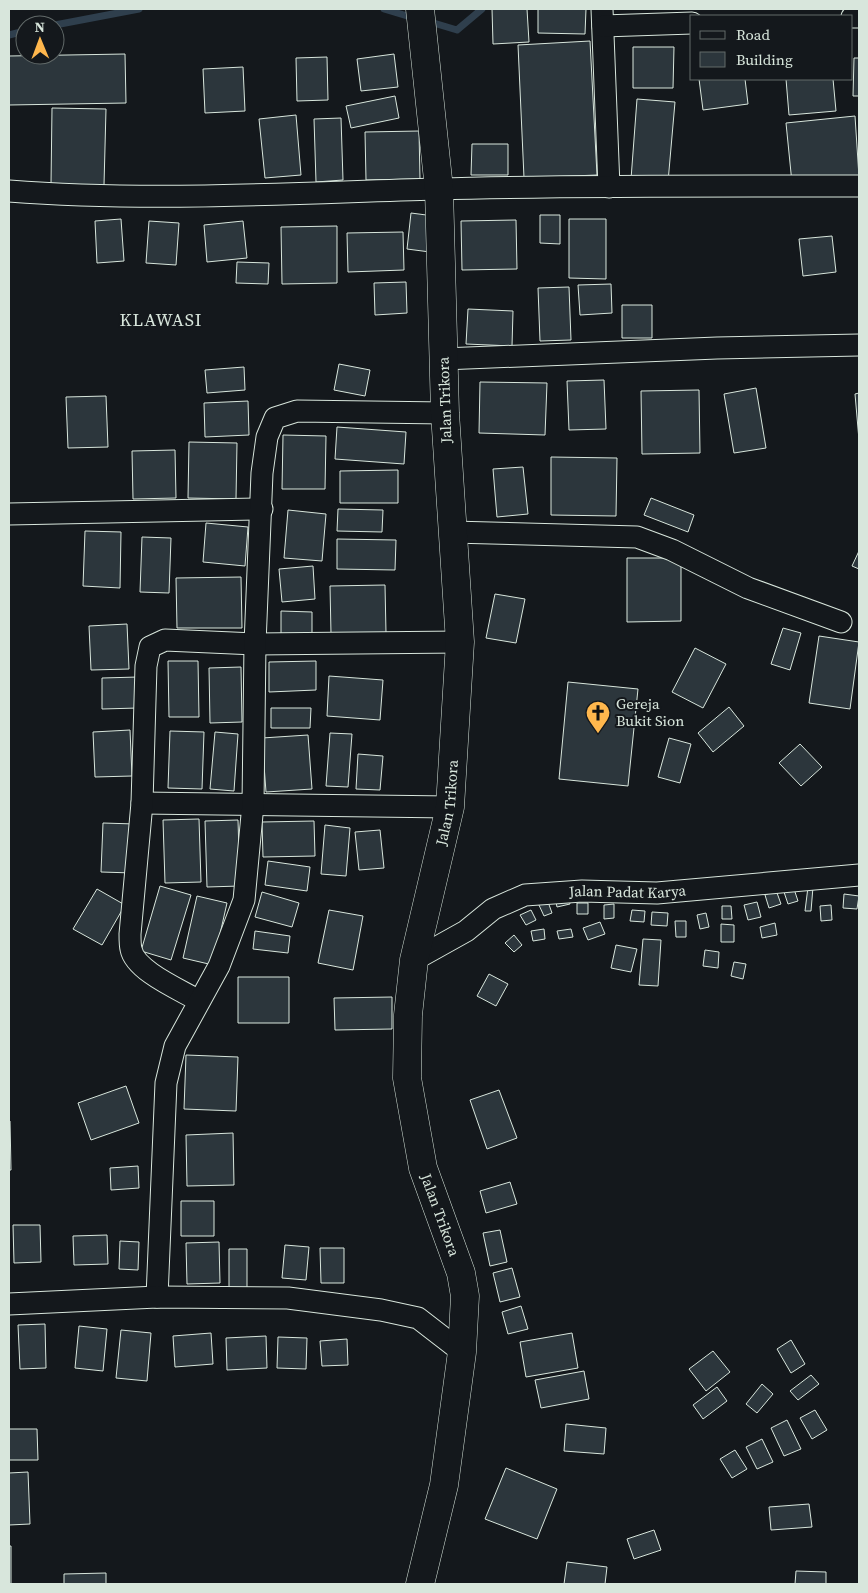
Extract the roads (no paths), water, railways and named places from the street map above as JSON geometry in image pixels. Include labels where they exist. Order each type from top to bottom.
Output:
[{"type":"street","name":"Jalan Trikora","points":[[420,9],[439,189],[444,413],[460,642],[450,807],[414,960],[408,1015],[407,1078],[423,1168],[461,1273],[465,1296],[462,1352],[444,1485],[420,1584]]},
{"type":"street","points":[[610,187],[603,17],[690,22]]},
{"type":"street","points":[[9,191],[67,195],[253,195],[439,189],[859,186]]},
{"type":"street","points":[[443,359],[859,345]]},
{"type":"street","points":[[157,1297],[166,1083],[174,1046],[219,966],[244,900],[253,804],[254,644],[262,509],[262,474],[267,437],[275,418],[297,411],[444,413]]},
{"type":"street","points":[[9,514],[262,509]]},
{"type":"street","points":[[452,532],[637,537],[672,550],[748,588],[841,622]]},
{"type":"street","points":[[199,1000],[155,976],[141,965],[131,951],[130,934],[142,803],[146,666],[150,647],[166,640],[254,644],[460,642]]},
{"type":"street","points":[[142,803],[450,807]]},
{"type":"street","name":"Jalan Padat Karya","points":[[414,960],[466,931],[493,909],[525,895],[582,891],[658,893],[859,875]]},
{"type":"street","points":[[9,1304],[157,1297],[288,1298],[381,1310],[418,1318],[462,1352]]},
{"type":"waterway","points":[[65,23],[139,9]]},
{"type":"waterway","points":[[384,9],[414,18]]},
{"type":"waterway","points":[[427,21],[457,30],[482,9]]},
{"type":"waterway","points":[[9,35],[15,34]]},
{"type":"place","name":"Gereja Bukit Sion","points":[[598,734]]},
{"type":"district","name":"KLAWASI","points":[[161,320]]}]
